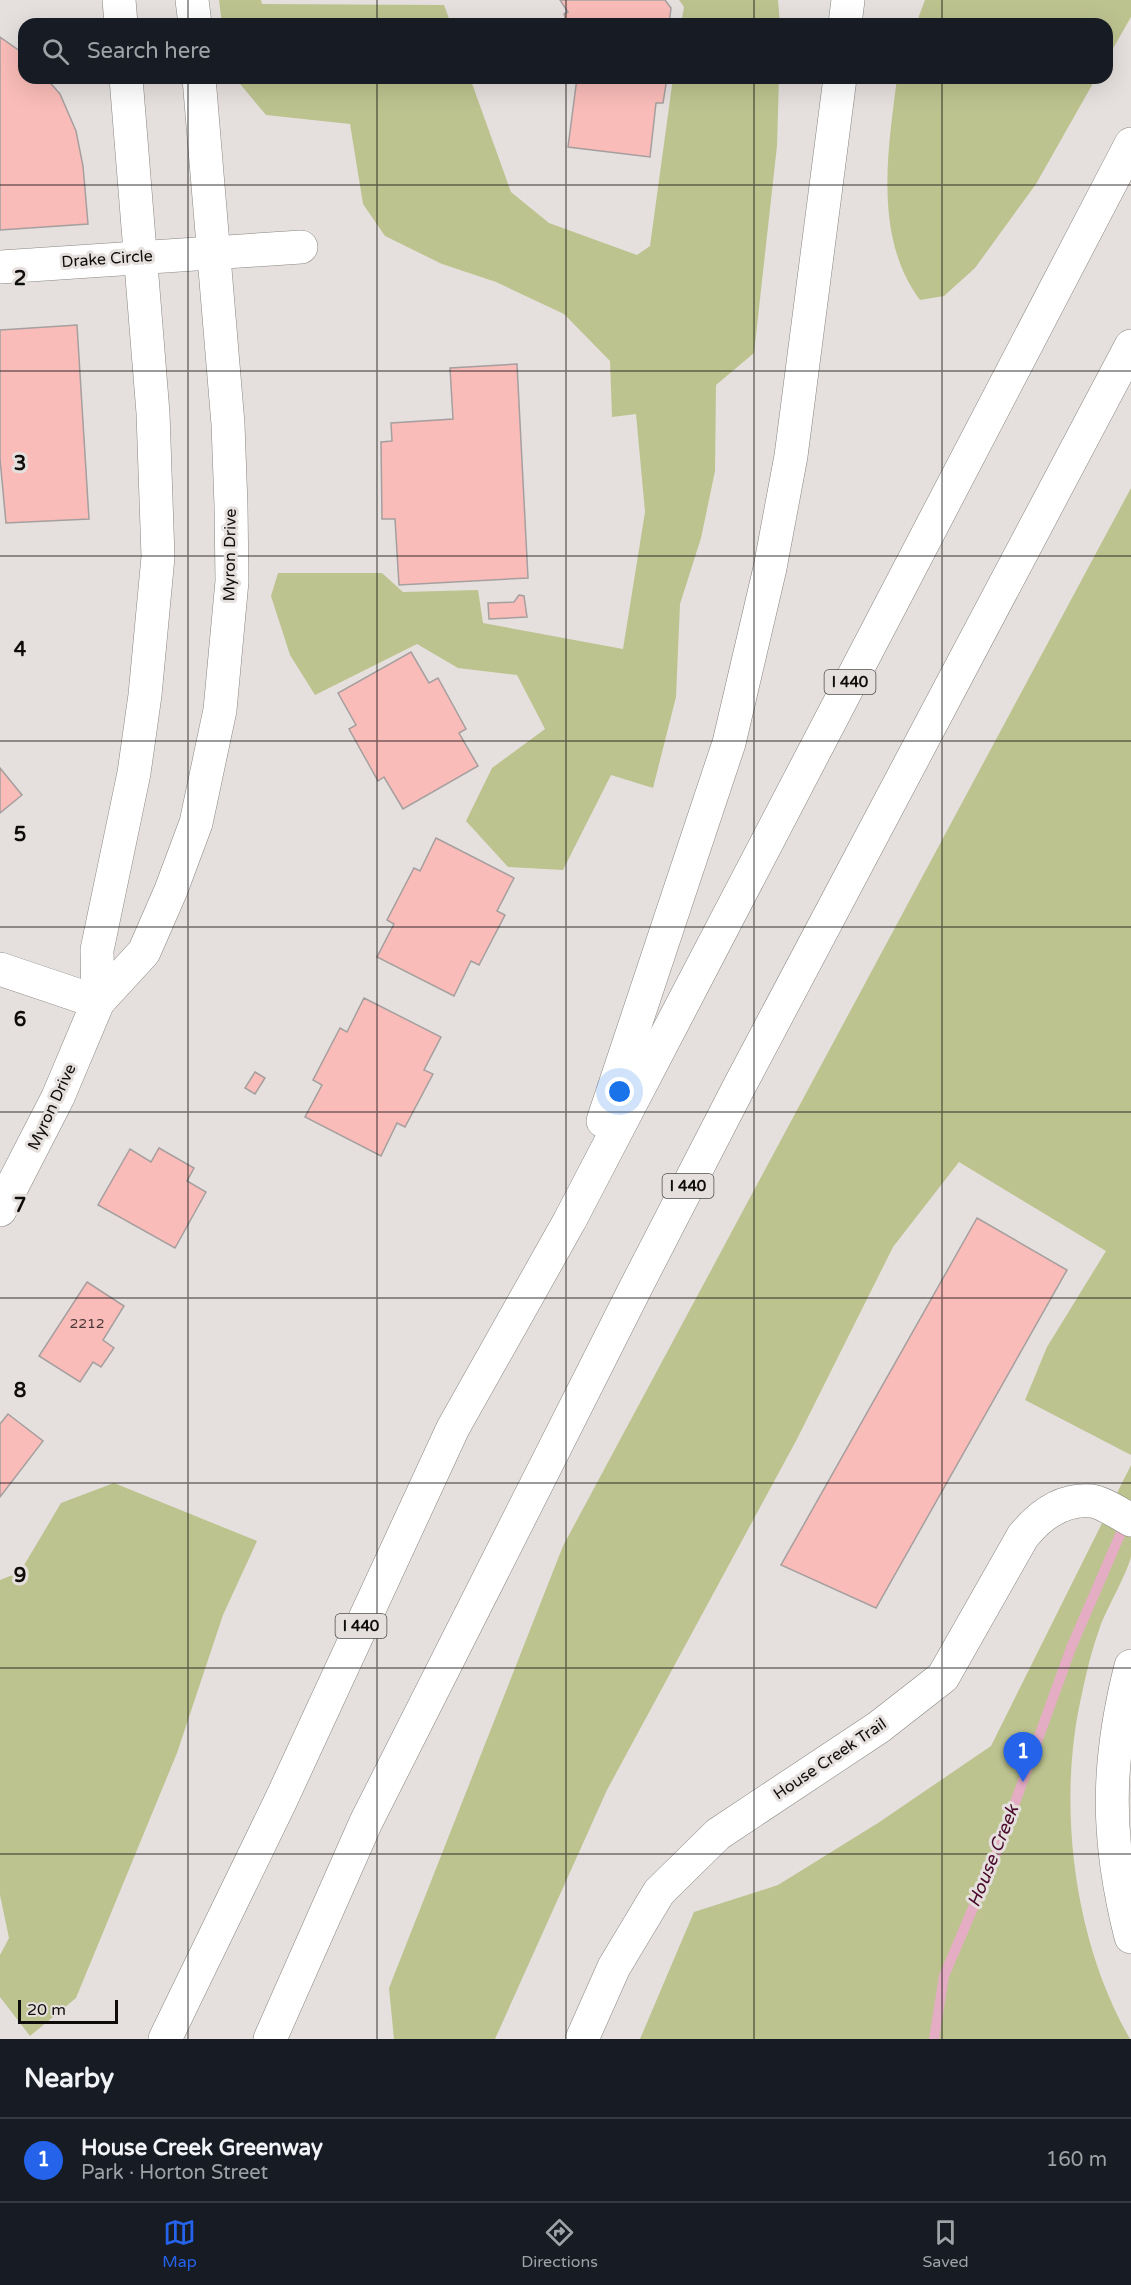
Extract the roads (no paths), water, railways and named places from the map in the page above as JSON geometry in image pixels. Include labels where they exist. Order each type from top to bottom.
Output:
[{"type":"main road","points":[[119,0],[120,18]]},
{"type":"main road","points":[[192,0],[194,18]]},
{"type":"main road","points":[[846,18],[848,0]]},
{"type":"main road","name":"Myron Drive","points":[[98,1002],[97,951],[134,773],[145,695],[158,557],[153,413],[126,84]]},
{"type":"main road","name":"Myron Drive","points":[[0,1209],[58,1097],[98,1002],[144,952],[171,890],[196,823],[220,710],[232,581],[228,424],[200,84]]},
{"type":"main road","points":[[570,1220],[732,731],[770,568],[791,456],[839,84]]},
{"type":"main road","name":"I 440","points":[[165,2039],[281,1800],[453,1428],[570,1220],[1131,144]]},
{"type":"main road","name":"Drake Circle","points":[[0,267],[301,246]]},
{"type":"main road","name":"I 440","points":[[270,2039],[366,1822],[632,1295],[740,1085],[1131,346]]},
{"type":"main road","points":[[0,969],[98,1002]]},
{"type":"main road","name":"House Creek Trail","points":[[582,2039],[614,1967],[659,1892],[718,1834],[879,1727],[943,1677],[1023,1536],[1040,1515],[1066,1504],[1093,1501],[1131,1520]]},
{"type":"main road","points":[[1131,1666],[1114,1746],[1111,1816],[1113,1852],[1131,1937]]},
{"type":"waterway","name":"House Creek","points":[[934,2039],[944,1976],[999,1847],[1071,1648],[1126,1521]]},
{"type":"place","name":"House Creek Greenway","points":[[1023,1782]]}]
